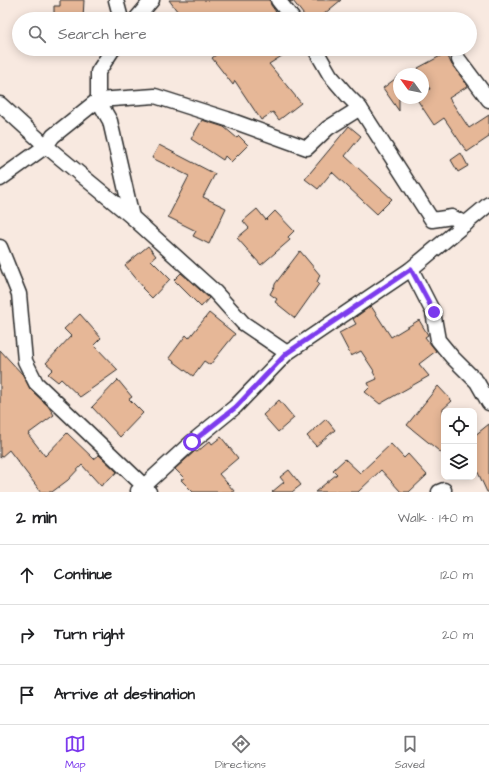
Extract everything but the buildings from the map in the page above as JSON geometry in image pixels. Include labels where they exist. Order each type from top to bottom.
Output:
[{"type":"street","points":[[116,0],[119,12]]},
{"type":"street","points":[[142,12],[152,0]]},
{"type":"street","points":[[278,0],[287,12]]},
{"type":"street","points":[[108,56],[98,72],[98,100],[110,121],[132,217]]},
{"type":"street","points":[[319,56],[330,75],[360,108],[432,220],[452,216],[466,224]]},
{"type":"street","points":[[459,60],[489,100]]},
{"type":"street","points":[[0,179],[46,146],[53,136],[98,100],[155,96],[226,119],[307,148],[328,128],[360,108]]},
{"type":"street","points":[[0,104],[46,146],[132,217],[215,292],[243,323],[287,353]]},
{"type":"street","points":[[0,247],[19,294],[25,361],[36,382],[143,490],[192,442],[236,407],[287,353],[411,269],[466,224],[487,209]]},
{"type":"street","points":[[411,269],[434,312],[438,340],[452,357],[477,382],[489,403]]},
{"type":"route","points":[[192,442],[236,407],[287,353],[411,269],[434,312]]}]
